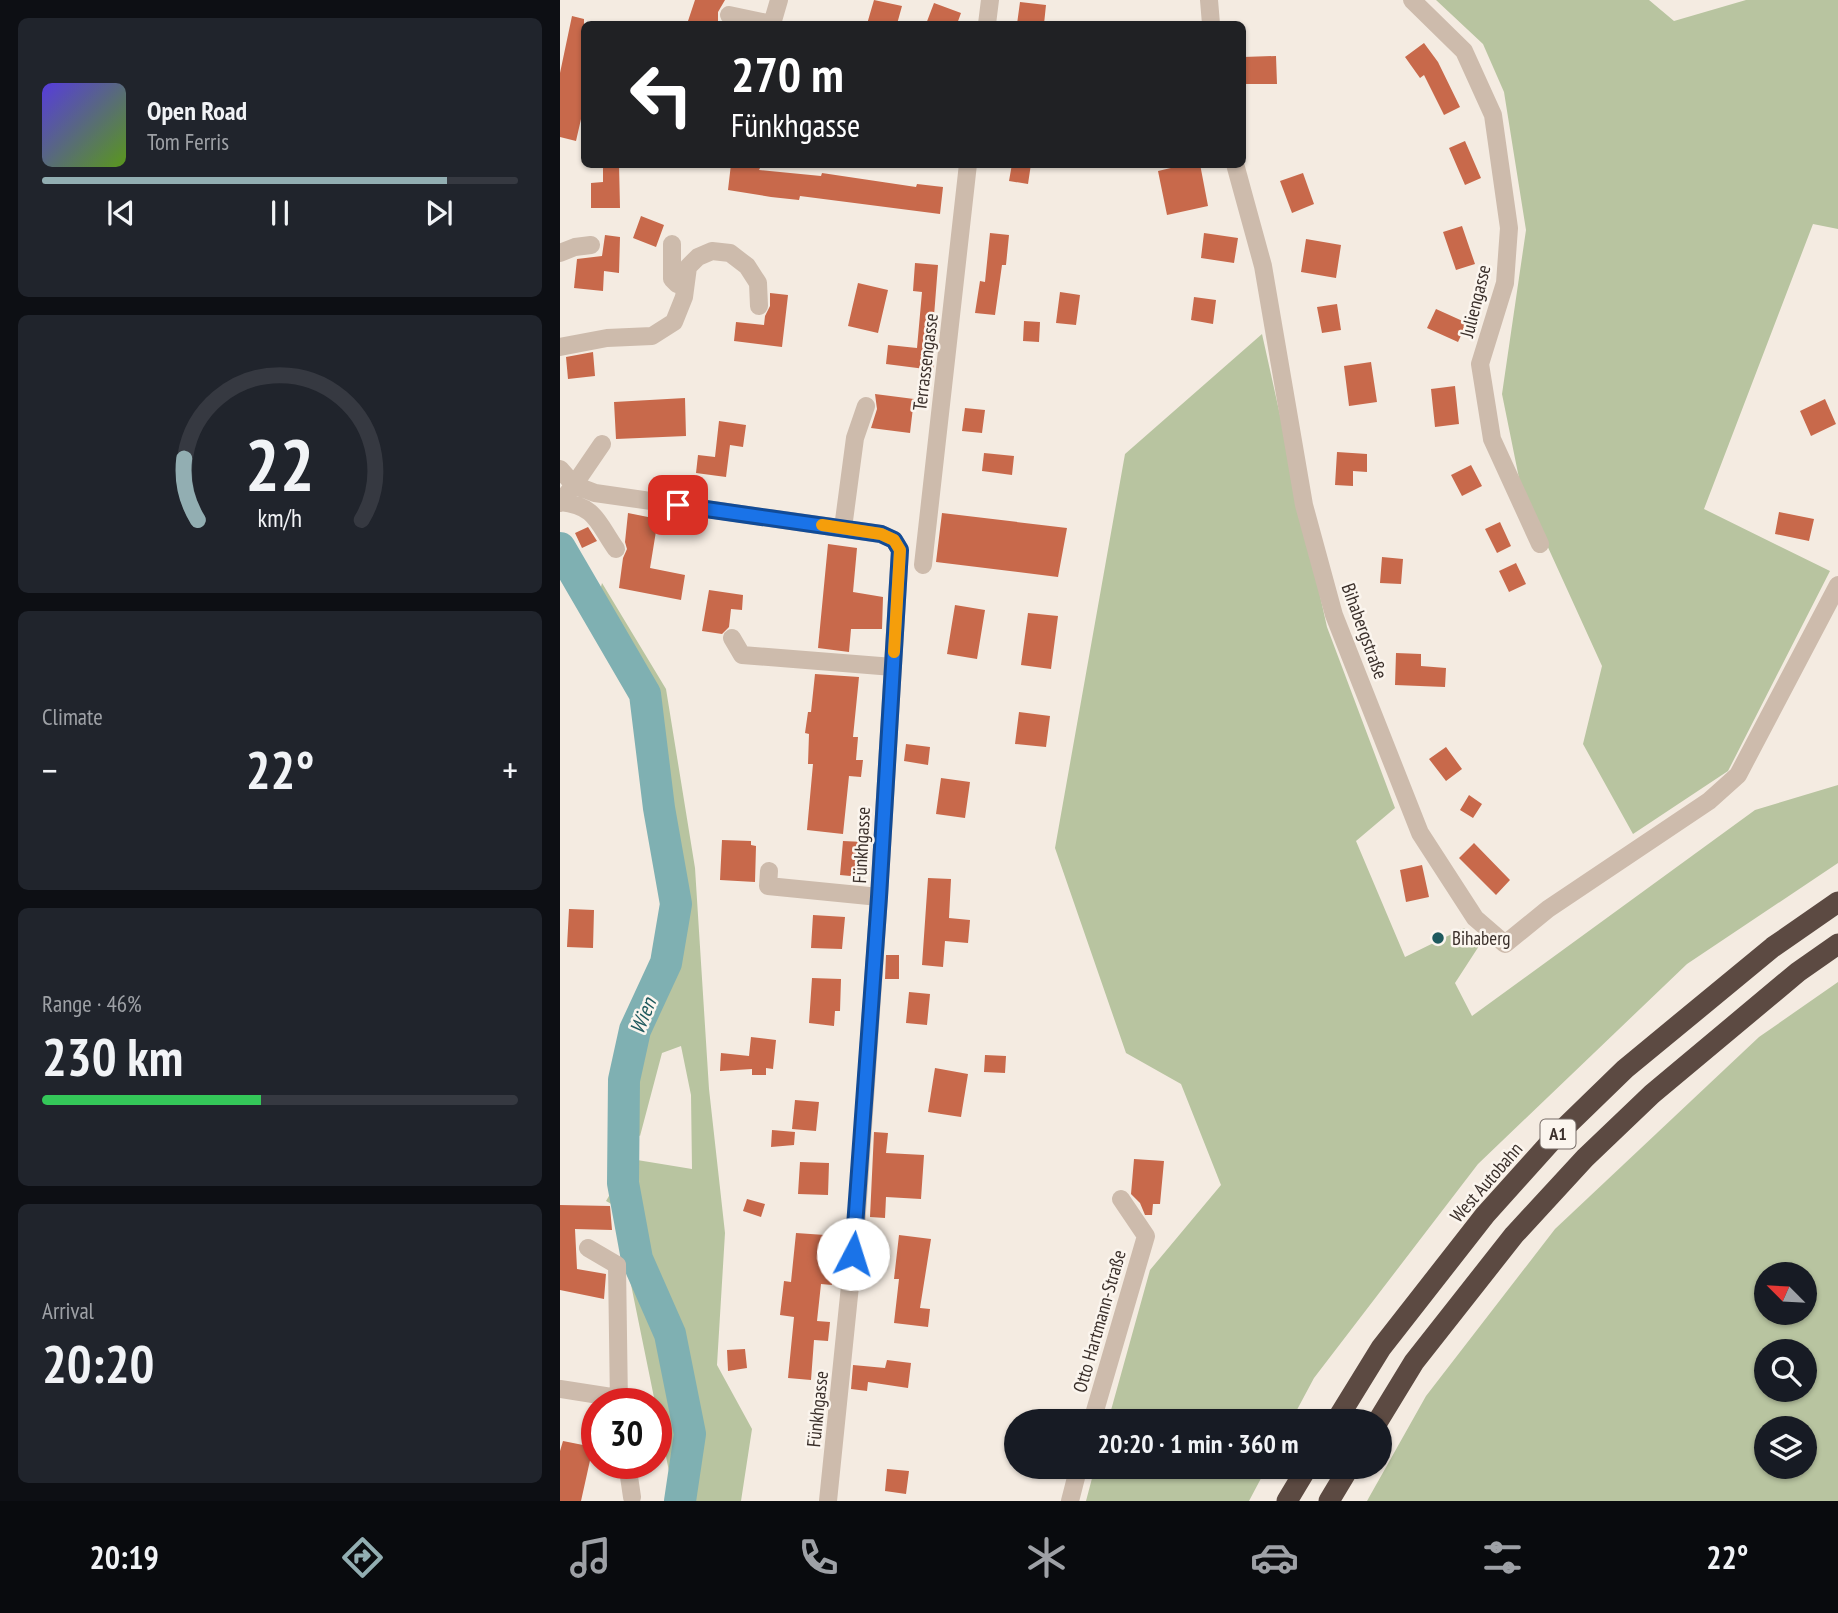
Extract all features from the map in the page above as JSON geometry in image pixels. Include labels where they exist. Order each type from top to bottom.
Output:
[{"type":"highway","name":"West Autobahn","points":[[1344,1409],[1381,1349],[1485,1215],[1556,1136],[1625,1069],[1773,947],[1838,902]]},
{"type":"highway","name":"A1","points":[[1385,1409],[1414,1362],[1514,1235],[1585,1158],[1652,1094],[1798,972],[1838,944]]},
{"type":"highway","points":[[1287,1501],[1300,1479]]},
{"type":"highway","points":[[1329,1501],[1342,1479]]},
{"type":"street","points":[[773,21],[779,0]]},
{"type":"street","points":[[987,21],[990,0]]},
{"type":"street","points":[[1209,0],[1212,21]]},
{"type":"street","name":"Juliengasse","points":[[1412,0],[1464,51],[1493,115],[1509,228],[1505,283],[1480,364],[1492,439],[1540,544]]},
{"type":"street","points":[[729,15],[758,21]]},
{"type":"street","name":"Terrassengasse","points":[[923,565],[968,168]]},
{"type":"street","name":"Bihabergstraße","points":[[1236,168],[1263,266],[1304,505],[1334,615],[1420,833],[1475,918],[1505,944],[1548,909],[1709,801],[1738,775],[1838,584]]},
{"type":"street","points":[[672,244],[672,279],[685,286]]},
{"type":"street","points":[[560,253],[591,245]]},
{"type":"street","points":[[560,347],[607,338],[652,336],[674,322],[684,297],[688,267],[698,257],[712,251],[730,253],[747,266],[758,283],[760,306]]},
{"type":"street","points":[[843,528],[855,438],[866,405]]},
{"type":"street","points":[[560,503],[602,444]]},
{"type":"street","points":[[560,469],[575,485]]},
{"type":"street","name":"Fünkhgasse","points":[[575,485],[595,493],[881,534],[894,540],[900,550],[856,1227],[828,1501]]},
{"type":"street","points":[[560,503],[578,504],[588,509],[616,549]]},
{"type":"street","points":[[732,638],[741,655],[893,667]]},
{"type":"street","points":[[769,871],[768,886],[879,897]]},
{"type":"street","name":"Otto Hartmann-Straße","points":[[1096,1409],[1146,1236],[1121,1199]]},
{"type":"street","points":[[588,1248],[617,1265],[619,1388]]},
{"type":"street","points":[[560,1389],[581,1393]]},
{"type":"street","points":[[629,1479],[632,1497]]},
{"type":"street","points":[[1070,1501],[1076,1479]]},
{"type":"green space","points":[[1436,0],[1649,0],[1674,21],[1746,0],[1838,0],[1838,229],[1813,224],[1704,509],[1830,571],[1728,771],[1633,834],[1583,744],[1602,666],[1521,488],[1502,394],[1526,230],[1504,92],[1483,44]]},
{"type":"green space","points":[[1262,334],[1327,627],[1395,808],[1356,841],[1405,957],[1464,928],[1479,946],[1455,983],[1472,1016],[1755,810],[1838,785],[1838,863],[1687,964],[1478,1164],[1314,1378],[1297,1409],[1111,1409],[1150,1270],[1221,1185],[1181,1084],[1126,1053],[1055,848],[1125,454]]},
{"type":"green space","points":[[602,583],[666,689],[695,868],[709,1089],[725,1233],[717,1365],[752,1429],[741,1501],[668,1501],[672,1479],[672,1388],[652,1388],[615,1206],[606,1201],[631,1159],[692,1169],[691,1095],[681,1046],[662,1053],[640,1136],[631,1131],[629,1073],[674,971],[680,903],[664,801],[653,699],[598,598]]},
{"type":"green space","points":[[1838,982],[1838,1501],[1367,1501],[1379,1479],[1392,1479],[1392,1457],[1426,1396],[1555,1229],[1759,1037]]},
{"type":"green space","points":[[1092,1479],[1261,1479],[1249,1501],[1086,1501]]},
{"type":"building","points":[[695,0],[725,0],[718,12],[718,21],[688,21]]},
{"type":"building","points":[[874,0],[902,6],[898,21],[868,21]]},
{"type":"building","points":[[1020,2],[1046,5],[1044,21],[1017,21]]},
{"type":"building","points":[[934,3],[961,13],[958,21],[927,21]]},
{"type":"building","points":[[572,16],[584,19],[581,21],[581,119],[576,141],[560,137],[560,73]]},
{"type":"building","points":[[1424,43],[1438,62],[1460,107],[1444,115],[1424,75],[1420,78],[1405,57]]},
{"type":"building","points":[[1276,56],[1277,84],[1246,84],[1246,57]]},
{"type":"building","points":[[1465,141],[1481,178],[1465,185],[1449,148]]},
{"type":"building","points":[[603,168],[619,168],[620,208],[591,208],[591,183],[603,182]]},
{"type":"building","points":[[731,168],[760,168],[759,170],[821,176],[822,173],[916,187],[917,184],[943,187],[940,214],[800,196],[799,200],[728,190]]},
{"type":"building","points":[[1011,168],[1030,168],[1028,184],[1009,181]]},
{"type":"building","points":[[1201,168],[1208,206],[1167,215],[1158,171]]},
{"type":"building","points":[[1303,173],[1314,204],[1292,213],[1280,181]]},
{"type":"building","points":[[641,216],[664,225],[656,247],[633,238]]},
{"type":"building","points":[[1462,226],[1475,264],[1456,270],[1443,232]]},
{"type":"building","points":[[990,233],[1009,235],[1006,265],[1002,265],[995,315],[975,313],[980,281],[985,282]]},
{"type":"building","points":[[1204,233],[1238,238],[1234,263],[1201,258]]},
{"type":"building","points":[[605,235],[620,237],[619,273],[604,271],[603,291],[574,288],[577,259],[602,256]]},
{"type":"building","points":[[1306,239],[1341,245],[1336,278],[1301,272]]},
{"type":"building","points":[[915,263],[938,265],[934,316],[939,317],[933,370],[886,364],[888,345],[917,348],[922,292],[913,291]]},
{"type":"building","points":[[858,283],[888,290],[878,333],[848,326]]},
{"type":"building","points":[[1060,292],[1080,295],[1076,325],[1056,323]]},
{"type":"building","points":[[770,293],[788,295],[782,347],[734,341],[736,322],[764,325],[770,306]]},
{"type":"building","points":[[1194,297],[1216,300],[1213,324],[1191,320]]},
{"type":"building","points":[[1337,304],[1341,330],[1322,333],[1317,307]]},
{"type":"building","points":[[1436,309],[1467,323],[1458,342],[1427,328]]},
{"type":"building","points":[[1024,321],[1040,322],[1039,342],[1023,341]]},
{"type":"building","points":[[593,352],[595,376],[568,379],[566,357]]},
{"type":"building","points":[[1371,362],[1377,402],[1349,406],[1344,366]]},
{"type":"building","points":[[1455,386],[1459,424],[1435,427],[1431,389]]},
{"type":"building","points":[[875,394],[914,399],[910,433],[871,428],[877,409]]},
{"type":"building","points":[[685,398],[686,436],[616,439],[614,402]]},
{"type":"building","points":[[1825,399],[1836,424],[1811,436],[1800,411]]},
{"type":"building","points":[[965,408],[985,410],[982,433],[962,431]]},
{"type":"building","points":[[719,421],[746,425],[743,447],[730,445],[726,477],[696,473],[698,455],[715,457]]},
{"type":"building","points":[[1337,452],[1367,454],[1367,472],[1353,471],[1353,486],[1335,485]]},
{"type":"building","points":[[984,453],[1014,456],[1012,475],[982,471]]},
{"type":"building","points":[[1471,465],[1482,486],[1462,496],[1451,475]]},
{"type":"building","points":[[1779,512],[1814,519],[1809,541],[1775,534]]},
{"type":"building","points":[[628,513],[658,519],[650,568],[685,575],[681,600],[619,588],[623,558],[627,549],[625,542]]},
{"type":"building","points":[[942,513],[1067,528],[1058,577],[936,562]]},
{"type":"building","points":[[1500,522],[1511,546],[1497,553],[1485,529]]},
{"type":"building","points":[[588,527],[597,541],[582,548],[575,533]]},
{"type":"building","points":[[828,544],[857,548],[853,592],[883,597],[882,629],[851,629],[849,652],[818,648]]},
{"type":"building","points":[[1382,557],[1403,559],[1401,584],[1380,583]]},
{"type":"building","points":[[1516,563],[1526,584],[1509,592],[1499,571]]},
{"type":"building","points":[[709,590],[743,595],[742,610],[731,609],[729,627],[722,634],[702,631]]},
{"type":"building","points":[[955,605],[985,610],[977,659],[947,654]]},
{"type":"building","points":[[1028,613],[1058,616],[1051,669],[1021,665]]},
{"type":"building","points":[[1396,653],[1421,654],[1421,666],[1446,668],[1445,687],[1395,685]]},
{"type":"building","points":[[815,674],[859,677],[853,737],[858,737],[856,760],[863,760],[861,777],[849,776],[843,834],[807,830],[813,764],[808,764],[809,734],[805,733],[808,712],[811,712]]},
{"type":"building","points":[[1019,712],[1050,716],[1046,747],[1015,744]]},
{"type":"building","points":[[906,744],[930,747],[928,765],[904,761]]},
{"type":"building","points":[[1446,747],[1462,769],[1446,781],[1429,759]]},
{"type":"building","points":[[941,778],[970,782],[965,818],[936,814]]},
{"type":"building","points":[[1469,795],[1482,804],[1473,818],[1460,810]]},
{"type":"building","points":[[722,840],[751,841],[751,845],[756,846],[755,882],[720,880]]},
{"type":"building","points":[[843,841],[864,842],[861,877],[840,875]]},
{"type":"building","points":[[1474,843],[1510,880],[1496,895],[1459,858]]},
{"type":"building","points":[[1422,865],[1429,897],[1406,902],[1400,870]]},
{"type":"building","points":[[928,878],[951,879],[949,918],[970,920],[968,943],[945,941],[943,967],[922,965]]},
{"type":"building","points":[[569,909],[594,910],[593,948],[567,947]]},
{"type":"building","points":[[813,915],[845,917],[842,949],[811,948]]},
{"type":"building","points":[[886,955],[899,955],[899,979],[885,979]]},
{"type":"building","points":[[812,978],[841,979],[840,1011],[835,1011],[834,1026],[809,1023]]},
{"type":"building","points":[[909,992],[930,994],[927,1025],[906,1023]]},
{"type":"building","points":[[751,1037],[776,1040],[773,1069],[766,1068],[766,1075],[752,1075],[752,1069],[720,1071],[721,1053],[749,1056]]},
{"type":"building","points":[[985,1055],[1006,1056],[1005,1073],[984,1072]]},
{"type":"building","points":[[935,1068],[968,1074],[961,1117],[928,1112]]},
{"type":"building","points":[[795,1100],[819,1102],[816,1131],[792,1129]]},
{"type":"building","points":[[772,1130],[795,1132],[794,1145],[771,1147]]},
{"type":"building","points":[[874,1132],[888,1133],[886,1153],[924,1155],[921,1199],[886,1197],[885,1218],[870,1217]]},
{"type":"building","points":[[1134,1159],[1164,1161],[1160,1204],[1153,1204],[1152,1215],[1145,1215],[1140,1203],[1131,1194]]},
{"type":"building","points":[[800,1162],[829,1163],[828,1195],[798,1194]]},
{"type":"building","points":[[747,1199],[765,1204],[761,1217],[743,1211]]},
{"type":"building","points":[[560,1205],[610,1206],[612,1230],[575,1229],[577,1269],[606,1274],[604,1299],[560,1290]]},
{"type":"building","points":[[796,1233],[825,1235],[822,1266],[833,1267],[832,1285],[821,1284],[817,1321],[830,1322],[828,1341],[814,1340],[811,1380],[788,1378],[794,1317],[780,1315],[784,1281],[791,1282]]},
{"type":"building","points":[[899,1235],[931,1239],[920,1308],[930,1309],[928,1327],[894,1323],[899,1279],[894,1279]]},
{"type":"building","points":[[745,1349],[747,1368],[728,1371],[727,1350]]},
{"type":"building","points":[[887,1360],[911,1363],[908,1388],[868,1382],[867,1391],[851,1389],[853,1365],[885,1368]]},
{"type":"building","points":[[563,1441],[581,1445],[581,1479],[586,1479],[581,1501],[560,1501],[560,1451]]},
{"type":"building","points":[[887,1469],[909,1471],[906,1494],[885,1491]]},
{"type":"waterway","name":"Wien","points":[[560,548],[645,694],[659,808],[676,904],[666,963],[635,1030],[624,1080],[623,1183],[637,1259],[670,1334],[690,1434],[680,1501]]},
{"type":"slow traffic","points":[[822,525],[881,534],[894,540],[900,550],[894,652]]},
{"type":"place","name":"Bihaberg","points":[[1438,938]]},
{"type":"route","points":[[678,505],[881,534],[894,540],[900,550],[879,897],[853,1254]]}]
